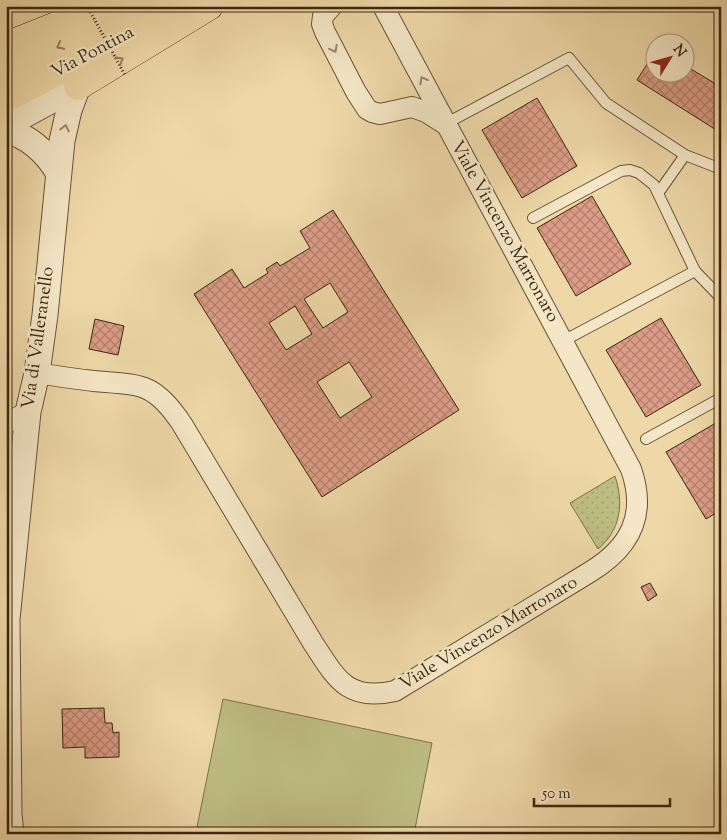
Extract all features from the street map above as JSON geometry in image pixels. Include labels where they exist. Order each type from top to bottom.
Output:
[{"type":"highway","points":[[6,46],[104,6]]},
{"type":"highway","name":"Via Pontina","points":[[6,73],[134,6]]},
{"type":"highway","name":"Via Pontina","points":[[6,98],[180,6]]},
{"type":"highway","points":[[78,86],[209,6]]},
{"type":"street","name":"Viale Vincenzo Marronaro","points":[[332,6],[323,16],[323,28],[364,105],[372,112],[380,114],[412,107],[426,112],[445,124]]},
{"type":"street","name":"Viale Vincenzo Marronaro","points":[[37,373],[93,381],[134,384],[152,391],[160,397],[182,424],[313,643],[335,676],[350,689],[375,695],[395,691],[595,570],[612,556],[630,534],[638,506],[631,469],[383,6]]},
{"type":"street","name":"Via Pontina","points":[[6,125],[78,86]]},
{"type":"street","name":"Via di Valleranello","points":[[11,834],[7,743],[7,619],[17,418],[37,373],[46,308],[58,172],[64,131],[78,86]]},
{"type":"street","points":[[6,130],[20,134],[36,145],[58,172]]},
{"type":"lane","points":[[445,124],[569,58],[606,103],[685,155],[721,169]]},
{"type":"lane","points":[[659,192],[685,155]]},
{"type":"lane","points":[[533,218],[621,171],[630,170],[639,173],[654,185],[659,192],[695,271],[721,298]]},
{"type":"lane","points":[[563,341],[695,271]]},
{"type":"lane","points":[[646,439],[721,398]]},
{"type":"path","points":[[87,6],[125,75]]},
{"type":"shaded area","points":[[615,476],[620,506],[616,525],[606,542],[598,549],[570,503]]},
{"type":"shaded area","points":[[223,699],[432,743],[414,834],[230,834],[197,827]]},
{"type":"building","points":[[644,69],[644,82],[694,82],[694,71],[721,87],[721,133],[637,80]]},
{"type":"building","points":[[537,98],[577,166],[522,198],[482,130]]},
{"type":"building","points":[[592,196],[631,264],[576,296],[537,228]]},
{"type":"building","points":[[333,210],[459,410],[322,497],[194,294],[232,269],[244,288],[268,273],[266,269],[277,262],[280,266],[310,248],[300,231]],"holes":[[[330,283],[348,312],[323,328],[304,299]],[[295,306],[312,334],[286,350],[269,323]],[[349,362],[372,397],[340,418],[317,382]]]},
{"type":"building","points":[[661,318],[701,385],[646,417],[606,350]]},
{"type":"building","points":[[95,319],[124,326],[118,355],[89,349]]},
{"type":"building","points":[[721,420],[721,510],[706,519],[666,452]]},
{"type":"building","points":[[650,583],[657,595],[648,601],[641,587]]},
{"type":"building","points":[[104,708],[105,723],[112,723],[113,733],[119,732],[119,757],[85,758],[85,747],[63,748],[62,709]]}]
